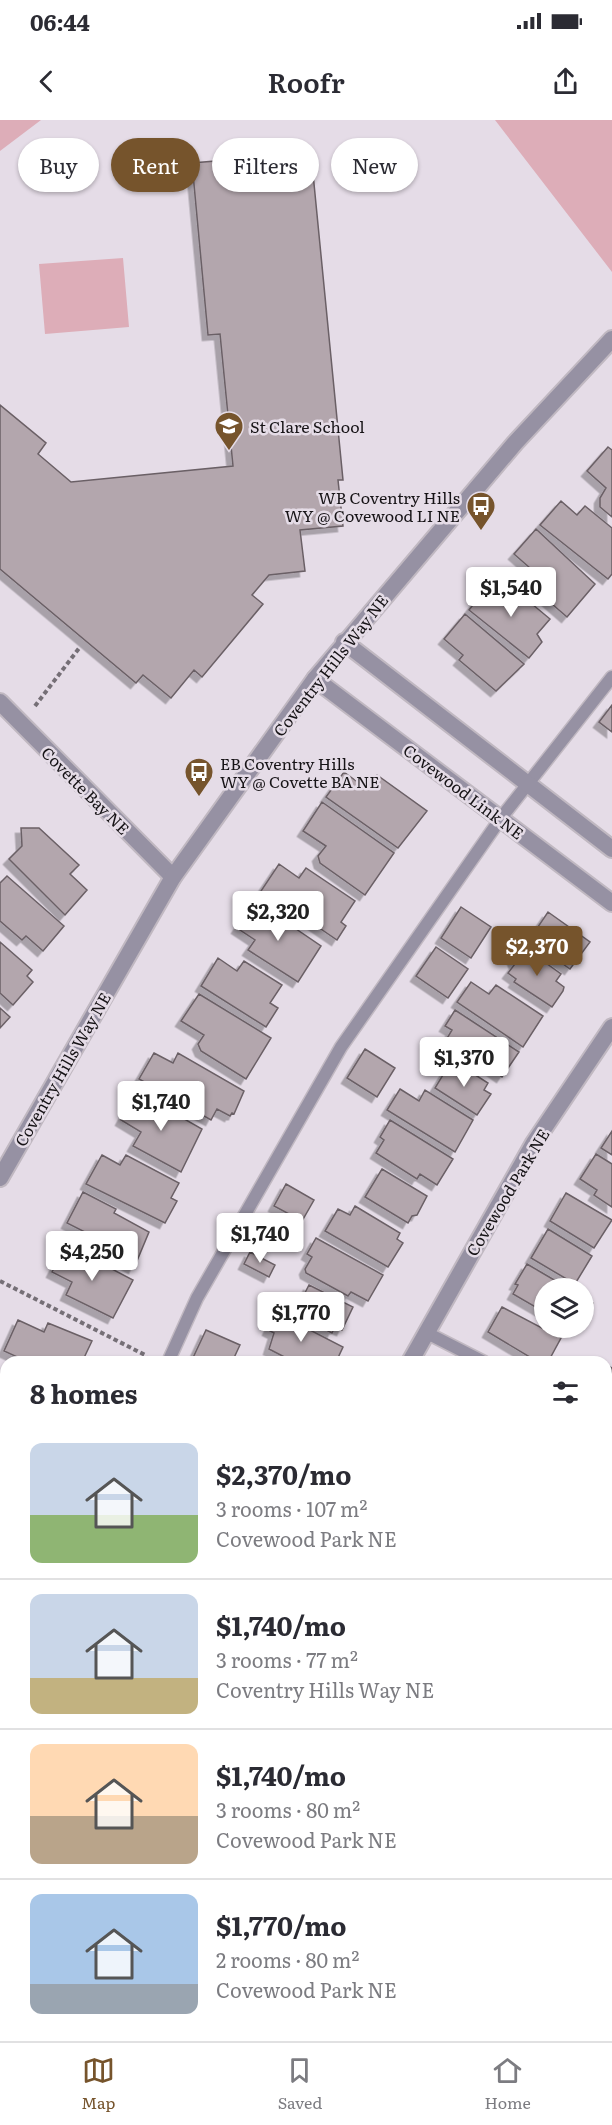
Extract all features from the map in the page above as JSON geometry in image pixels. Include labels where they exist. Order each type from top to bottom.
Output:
[{"type":"street","name":"Coventry Hills Way NE","points":[[0,1178],[173,877],[315,679],[515,443],[612,339]]},
{"type":"street","points":[[344,642],[612,849]]},
{"type":"street","name":"Covewood Link NE","points":[[315,679],[612,903]]},
{"type":"street","name":"Covette Bay NE","points":[[0,702],[173,877]]},
{"type":"street","name":"Covewood Park NE","points":[[413,1356],[534,1143],[612,1027]]},
{"type":"lane","points":[[171,1356],[197,1298],[341,1047],[501,818],[612,677]]},
{"type":"lane","points":[[425,1332],[472,1356]]},
{"type":"path","points":[[35,706],[80,647]]},
{"type":"path","points":[[0,1281],[146,1356]]},
{"type":"shaded area","points":[[0,120],[41,120],[0,151]]},
{"type":"shaded area","points":[[495,120],[612,120],[612,272]]},
{"type":"shaded area","points":[[123,258],[129,327],[45,334],[39,264]]},
{"type":"building","points":[[212,161],[212,192],[315,192],[343,480],[338,480],[343,526],[300,530],[305,571],[269,575],[252,595],[263,604],[202,677],[194,670],[171,698],[143,675],[136,683],[0,569],[0,405],[46,443],[38,454],[71,482],[233,466],[220,334],[208,335],[195,192],[200,192],[200,162]]},
{"type":"building","points":[[608,447],[612,450],[612,517],[600,507],[600,498],[606,488],[587,471]]},
{"type":"building","points":[[561,501],[577,515],[585,506],[612,528],[612,574],[608,579],[540,525]]},
{"type":"building","points":[[536,529],[595,584],[567,617],[522,578],[530,568],[514,554]]},
{"type":"building","points":[[490,583],[507,598],[514,589],[550,619],[537,634],[542,642],[529,658],[469,610]]},
{"type":"building","points":[[465,614],[524,664],[496,691],[459,660],[463,655],[444,639]]},
{"type":"building","points":[[612,705],[612,732],[599,722]]},
{"type":"building","points":[[344,772],[367,789],[377,775],[427,811],[398,848],[326,797]]},
{"type":"building","points":[[322,802],[394,853],[365,895],[320,863],[318,856],[326,846],[303,831]]},
{"type":"building","points":[[21,828],[39,828],[79,865],[70,874],[87,890],[65,915],[9,859],[22,846]]},
{"type":"building","points":[[279,864],[299,878],[306,868],[355,901],[341,922],[346,926],[337,940],[293,910],[290,915],[259,894]]},
{"type":"building","points":[[7,876],[64,926],[43,951],[26,936],[22,940],[0,921],[0,883]]},
{"type":"building","points":[[255,901],[321,946],[298,982],[248,950],[255,940],[237,928]]},
{"type":"building","points":[[461,907],[491,927],[471,958],[441,938]]},
{"type":"building","points":[[548,912],[590,942],[570,969],[529,940]]},
{"type":"building","points":[[0,942],[32,970],[27,976],[33,982],[13,1005],[0,993]]},
{"type":"building","points":[[436,947],[468,969],[448,998],[416,976]]},
{"type":"building","points":[[525,948],[561,974],[556,981],[564,987],[563,991],[552,1007],[514,982],[516,979],[508,973],[515,964],[513,959]]},
{"type":"building","points":[[218,958],[237,971],[244,961],[282,985],[270,1003],[278,1008],[266,1027],[201,986]]},
{"type":"building","points":[[471,982],[489,994],[496,985],[543,1016],[523,1047],[457,1002]]},
{"type":"building","points":[[199,994],[271,1038],[246,1079],[201,1051],[198,1044],[204,1035],[181,1021]]},
{"type":"building","points":[[0,1008],[10,1017],[0,1028]]},
{"type":"building","points":[[455,1010],[519,1052],[502,1077],[485,1065],[482,1070],[443,1045],[452,1030],[445,1026]]},
{"type":"building","points":[[365,1049],[395,1068],[377,1097],[347,1078]]},
{"type":"building","points":[[154,1053],[173,1063],[178,1053],[244,1091],[234,1114],[230,1116],[217,1109],[211,1120],[139,1079]]},
{"type":"building","points":[[452,1060],[488,1083],[484,1090],[491,1094],[477,1115],[435,1088]]},
{"type":"building","points":[[400,1089],[419,1101],[425,1090],[473,1120],[455,1152],[387,1110]]},
{"type":"building","points":[[137,1092],[202,1129],[181,1172],[133,1146],[141,1132],[121,1120]]},
{"type":"building","points":[[390,1120],[453,1159],[437,1185],[420,1174],[417,1179],[376,1153],[384,1140],[380,1137]]},
{"type":"building","points":[[612,1131],[612,1155],[601,1148]]},
{"type":"building","points":[[596,1154],[612,1164],[612,1207],[594,1195],[597,1190],[580,1179]]},
{"type":"building","points":[[102,1155],[120,1165],[126,1155],[179,1183],[171,1198],[177,1201],[165,1223],[86,1184]]},
{"type":"building","points":[[382,1169],[427,1196],[417,1215],[412,1216],[408,1223],[365,1197]]},
{"type":"building","points":[[286,1184],[314,1200],[302,1221],[274,1206]]},
{"type":"building","points":[[83,1192],[116,1209],[114,1213],[149,1232],[134,1268],[83,1241],[87,1233],[67,1223]]},
{"type":"building","points":[[566,1193],[612,1220],[594,1248],[550,1221]]},
{"type":"building","points":[[355,1206],[400,1233],[397,1239],[403,1243],[388,1267],[325,1231],[338,1209],[350,1215]]},
{"type":"building","points":[[548,1229],[592,1256],[579,1278],[565,1278],[531,1258]]},
{"type":"building","points":[[316,1238],[383,1275],[368,1301],[351,1292],[348,1296],[306,1273],[305,1269],[312,1257],[307,1254]]},
{"type":"building","points":[[66,1245],[133,1280],[113,1318],[66,1295],[72,1282],[52,1272]]},
{"type":"building","points":[[250,1252],[275,1265],[269,1277],[244,1264]]},
{"type":"building","points":[[527,1264],[551,1278],[534,1278],[534,1306],[513,1294],[518,1285],[515,1284]]},
{"type":"building","points":[[309,1285],[353,1307],[342,1330],[335,1327],[332,1333],[294,1314]]},
{"type":"building","points":[[502,1307],[534,1324],[534,1338],[561,1338],[551,1356],[528,1356],[488,1332]]},
{"type":"building","points":[[277,1313],[343,1347],[339,1356],[282,1356],[269,1349],[274,1333],[268,1330]]},
{"type":"building","points":[[18,1320],[44,1332],[48,1323],[92,1341],[85,1356],[15,1356],[4,1351]]},
{"type":"building","points":[[206,1330],[240,1345],[235,1356],[194,1356]]},
{"type":"place","name":"St Clare School","points":[[229,452]]},
{"type":"place","name":"WB Coventry Hills WY @ Covewood LI NE","points":[[481,532]]},
{"type":"place","name":"EB Coventry Hills WY @ Covette BA NE","points":[[199,798]]}]
